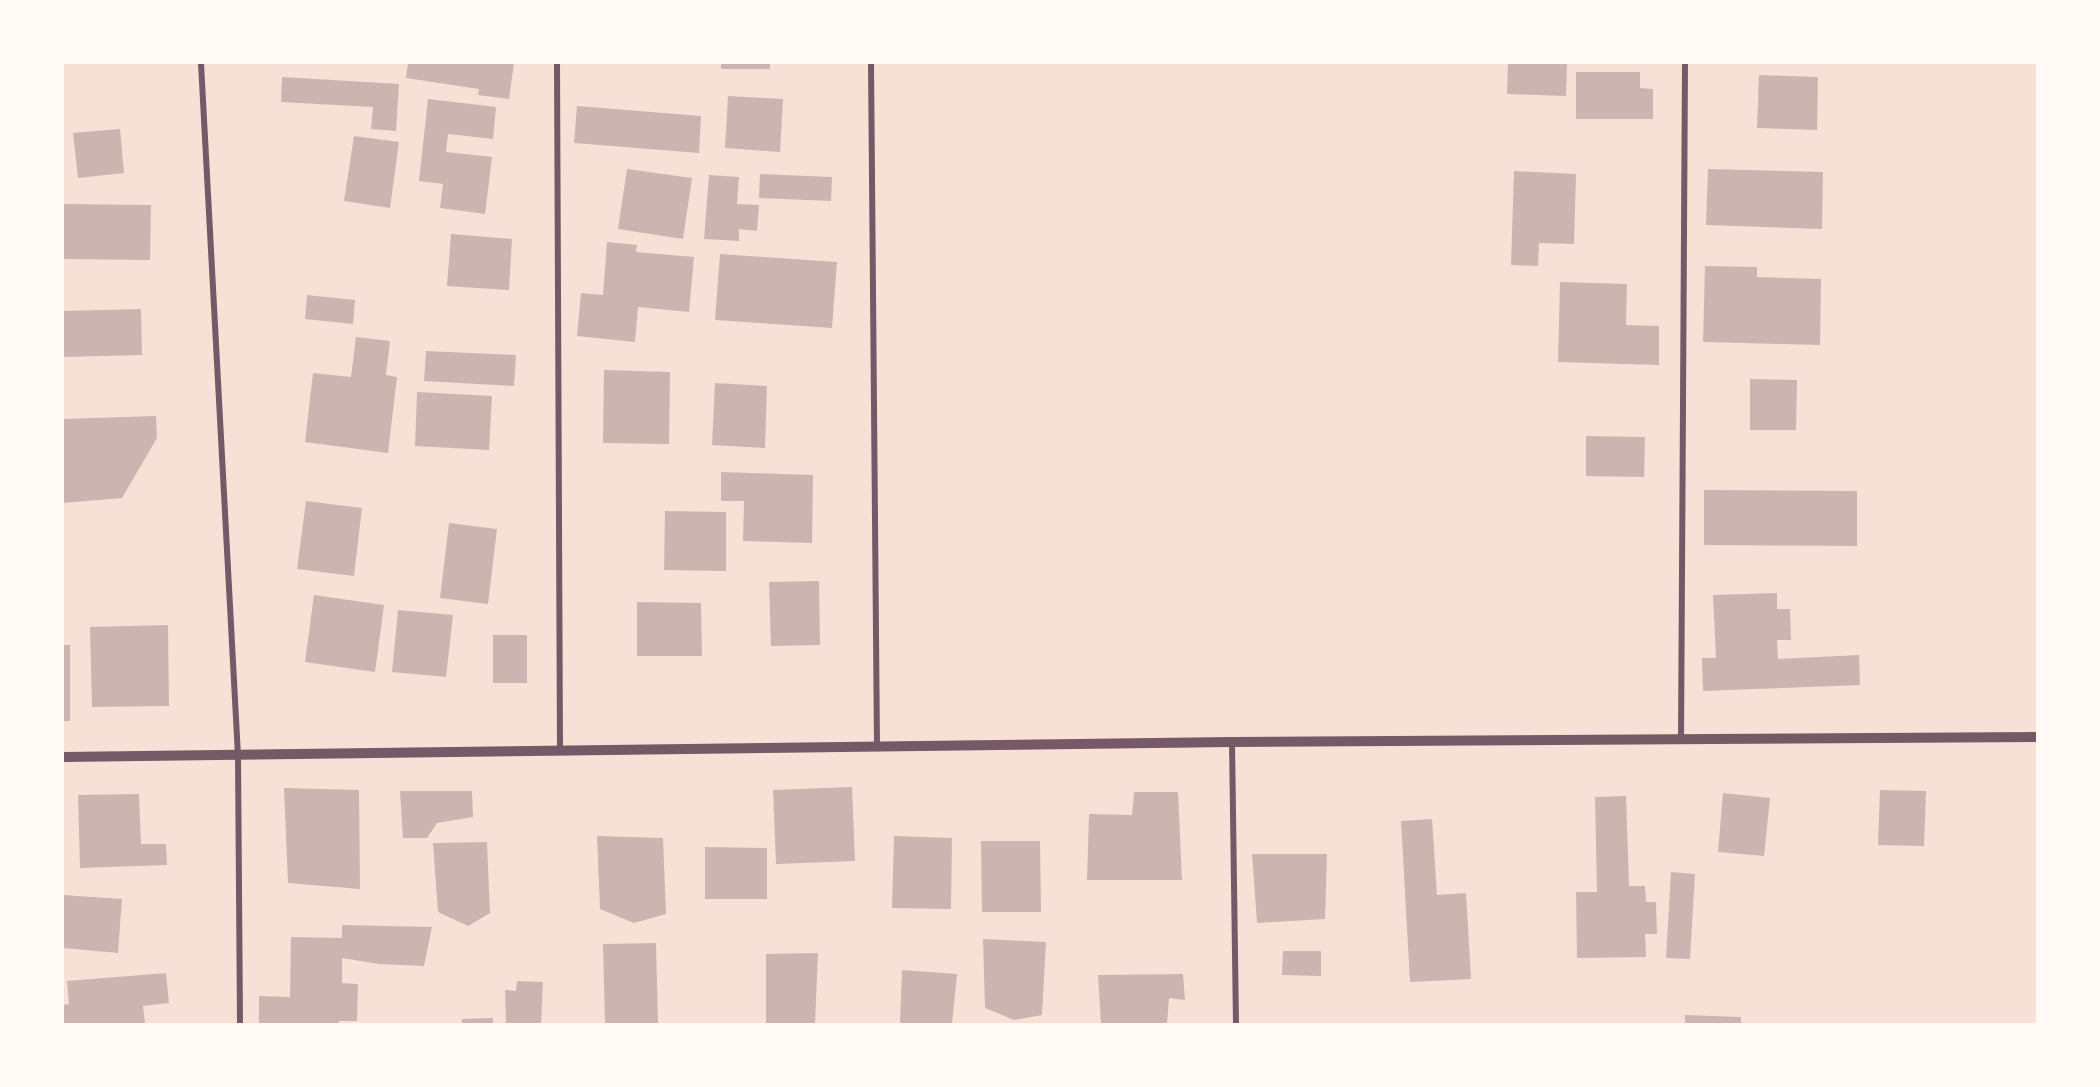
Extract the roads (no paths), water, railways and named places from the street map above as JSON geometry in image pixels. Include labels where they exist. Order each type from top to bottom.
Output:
[{"type":"street","points":[[201,63],[238,756],[240,1024]]},
{"type":"street","points":[[556,63],[560,751]]},
{"type":"street","points":[[871,63],[877,747]]},
{"type":"street","points":[[1681,739],[1684,63]]},
{"type":"street","points":[[63,757],[1232,742],[2037,737]]},
{"type":"street","points":[[1232,742],[1236,1024]]}]
